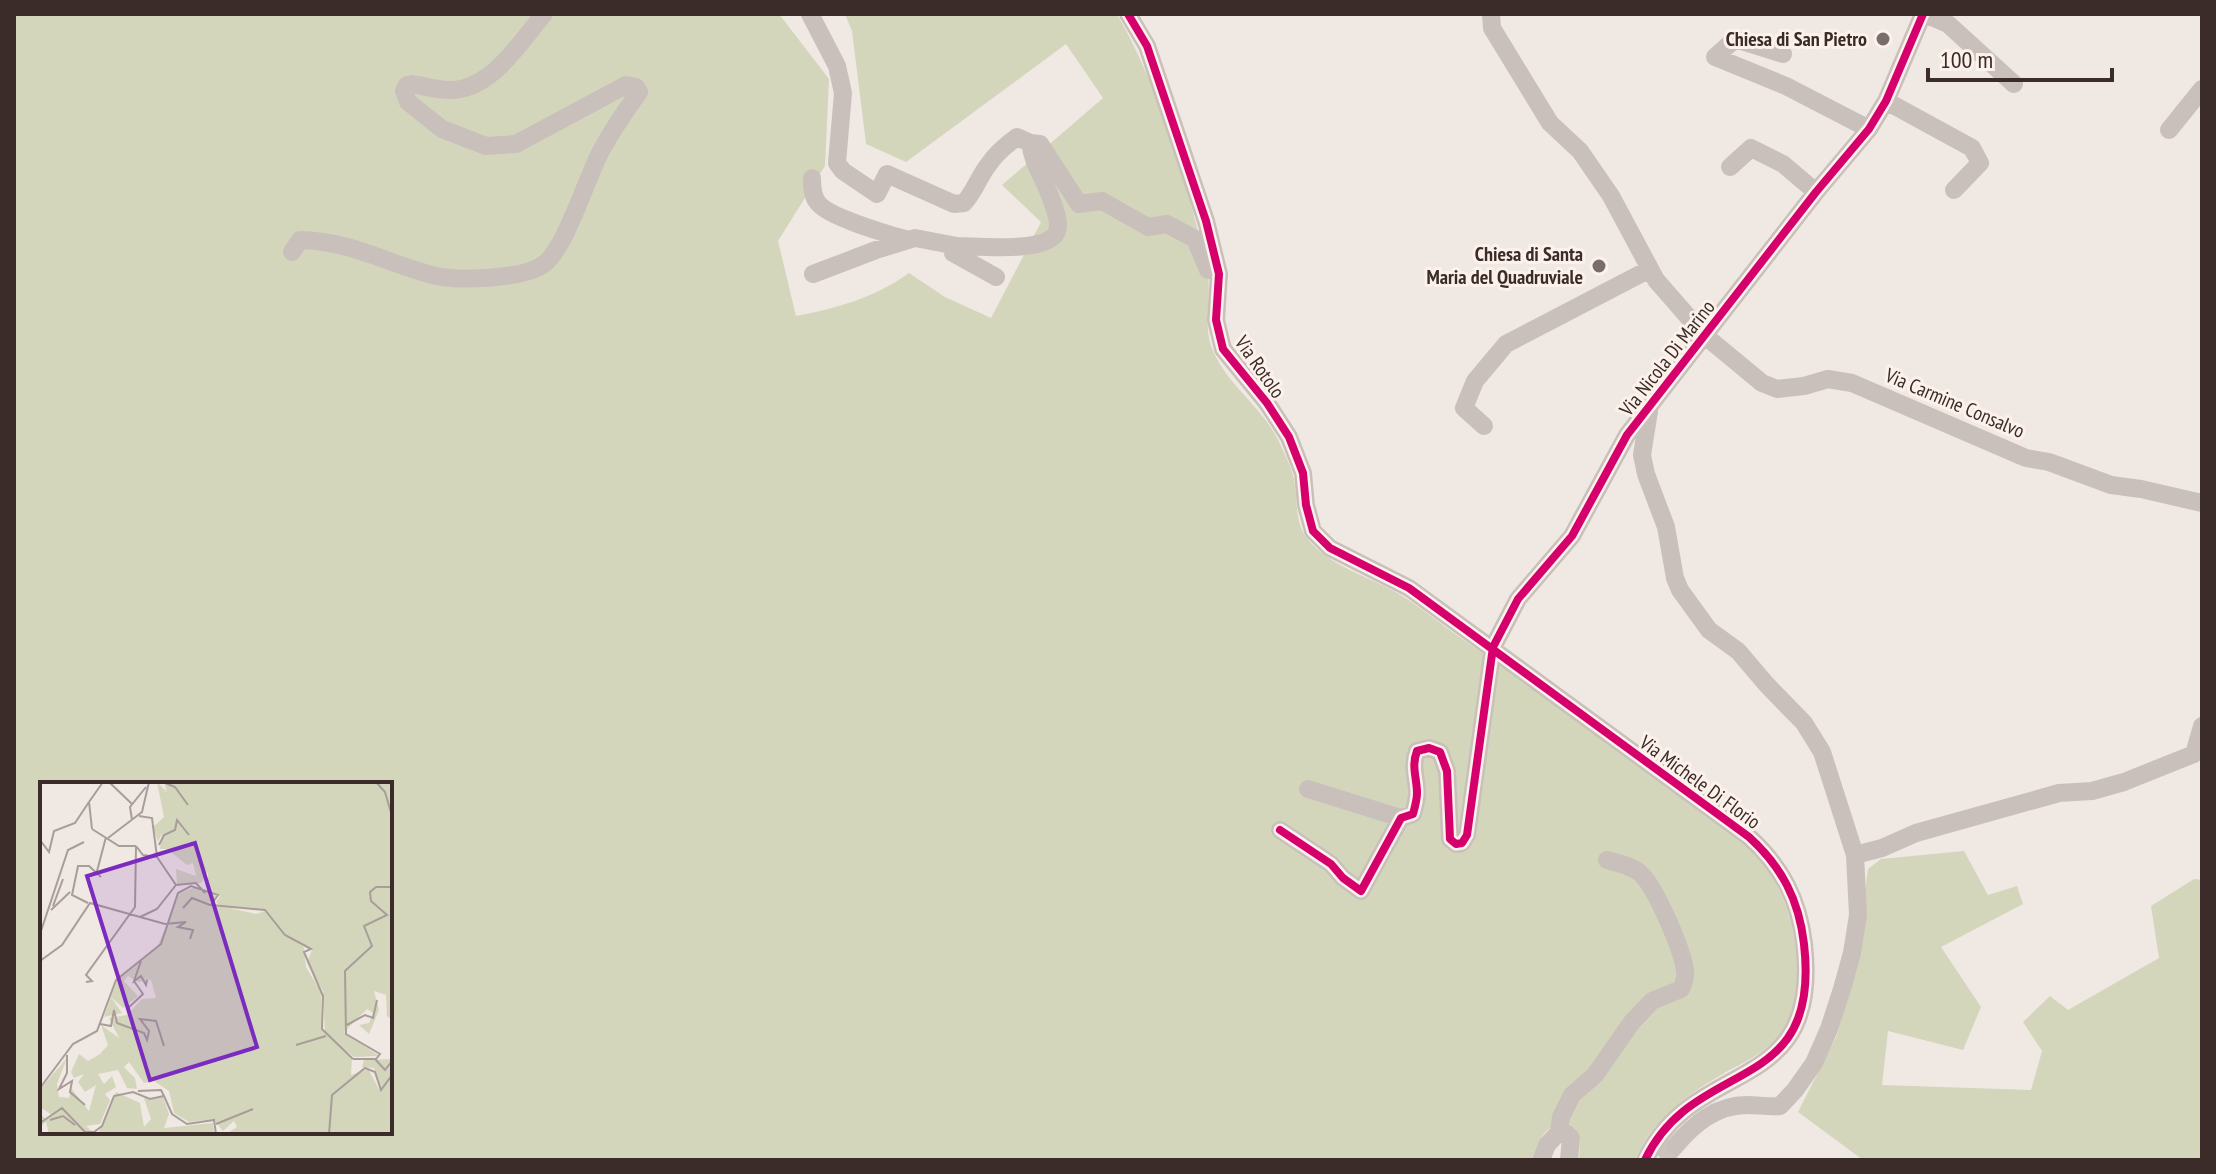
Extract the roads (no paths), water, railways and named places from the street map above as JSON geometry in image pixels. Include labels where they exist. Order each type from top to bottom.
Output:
[{"type":"street","points":[[292,252],[300,240],[327,240],[352,246],[411,270],[441,277],[480,279],[513,275],[544,264],[562,240],[602,149],[639,92],[636,87],[626,85],[516,144],[486,146],[442,129],[408,102],[404,91],[407,85],[412,84],[450,91],[477,86],[544,14]]},
{"type":"street","points":[[810,14],[837,66],[843,93],[837,163],[843,171],[877,194],[887,174],[954,204],[964,203],[987,165],[1001,149],[1017,137],[1040,144],[1079,204],[1102,201],[1148,227],[1167,224],[1195,239],[1209,272],[1210,301],[1217,308]]},
{"type":"street","name":"Via Rotolo","points":[[1128,14],[1147,46],[1206,221],[1219,274],[1216,320],[1223,349],[1267,403],[1289,437],[1303,473],[1306,505],[1313,531],[1330,548],[1409,588],[1461,628],[1493,647]]},
{"type":"street","name":"Via Carmine Consalvo","points":[[1491,14],[1492,28],[1550,123],[1580,151],[1611,196],[1656,280],[1704,335],[1762,383],[1777,389],[1828,379],[1852,383],[2026,458],[2049,462],[2111,485],[2202,503]]},
{"type":"street","points":[[1924,14],[1948,24],[2014,84]]},
{"type":"street","name":"Via Nicola Di Marino","points":[[1401,818],[1413,814],[1417,795],[1413,768],[1417,751],[1435,749],[1444,759],[1447,771],[1450,839],[1456,844],[1462,843],[1467,835],[1468,808],[1493,647],[1518,599],[1572,536],[1627,435],[1650,404],[1869,129],[1886,101],[1924,14]]},
{"type":"street","points":[[1783,54],[1735,39],[1715,57],[1786,86],[1869,129]]},
{"type":"street","points":[[2169,130],[2202,90]]},
{"type":"street","points":[[1886,101],[1972,148],[1980,163],[1954,190]]},
{"type":"street","points":[[813,274],[915,238],[957,246],[1035,246],[1048,241],[1057,232],[1057,221],[1051,198],[1032,159],[1030,143]]},
{"type":"street","points":[[1730,167],[1751,148],[1783,164],[1816,192]]},
{"type":"street","points":[[812,178],[812,189],[818,204],[851,221],[908,240]]},
{"type":"street","points":[[957,246],[953,253],[996,277]]},
{"type":"street","points":[[1484,426],[1464,408],[1475,381],[1506,344],[1650,269]]},
{"type":"street","points":[[1650,404],[1642,455],[1666,527],[1675,578],[1709,630],[1738,651],[1804,723],[1822,752],[1855,855],[1858,915],[1852,953],[1829,1029],[1814,1063],[1795,1090],[1780,1106],[1747,1105],[1716,1112],[1689,1130],[1675,1146]]},
{"type":"street","name":"Via Michele Di Florio","points":[[1493,647],[1749,837],[1768,854],[1781,872],[1797,907],[1804,950],[1805,994],[1794,1031],[1774,1055],[1679,1115],[1663,1131],[1645,1160]]},
{"type":"street","points":[[1855,855],[1882,848],[1916,833],[2059,793],[2092,791],[2198,757],[2202,726]]},
{"type":"street","points":[[1280,830],[1331,864],[1361,891],[1401,818],[1308,789]]},
{"type":"street","points":[[1541,1160],[1547,1145],[1559,1132],[1561,1117],[1572,1095],[1595,1075],[1644,1009],[1663,994],[1681,989],[1685,976],[1683,961],[1650,884],[1640,873],[1607,860]]},
{"type":"street","points":[[1559,1132],[1565,1132],[1571,1138],[1569,1160]]},
{"type":"tunnel","points":[[1663,1160],[1675,1146]]},
{"type":"place","name":"Chiesa di San Pietro","points":[[1883,39]]},
{"type":"place","name":"Chiesa di Santa Maria del Quadruviale","points":[[1599,266]]}]
